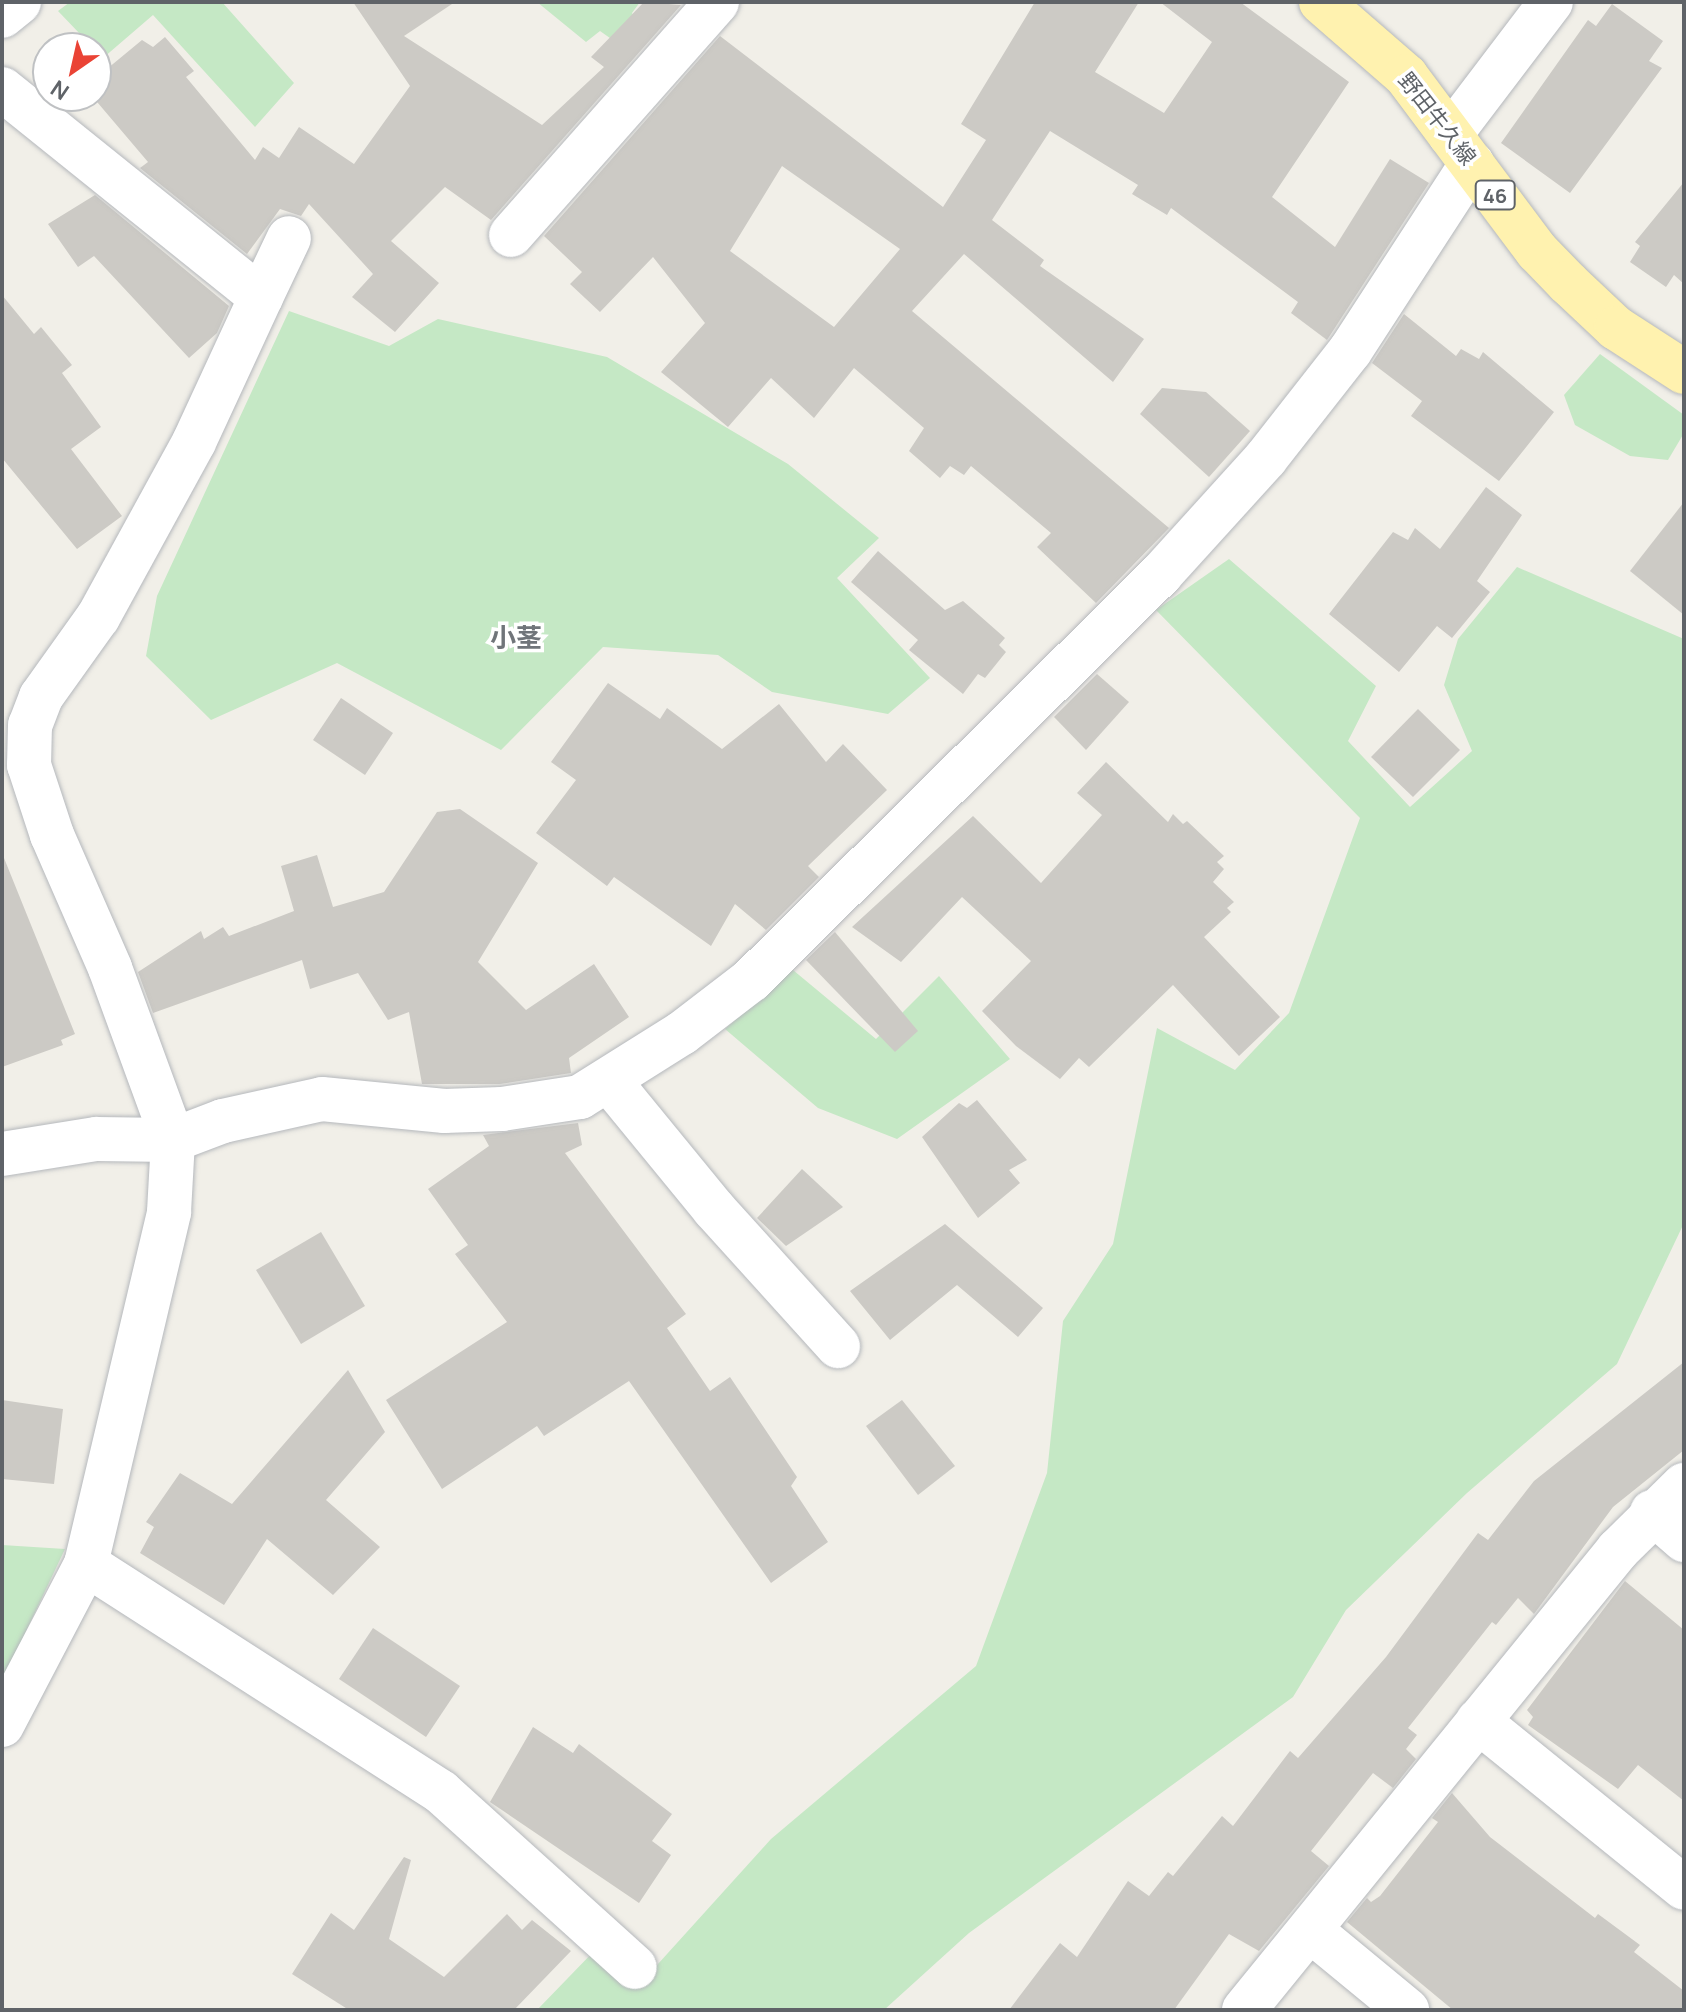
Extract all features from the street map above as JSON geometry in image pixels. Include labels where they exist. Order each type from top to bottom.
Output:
[{"type":"main road","name":"野田牛久線","points":[[1321,2],[1406,76],[1537,251],[1568,283],[1616,328],[1684,372]]},
{"type":"street","points":[[2,16],[19,2]]},
{"type":"street","points":[[511,235],[717,2]]},
{"type":"street","points":[[2,1154],[96,1139],[173,1140],[223,1121],[322,1099],[444,1111],[502,1109],[580,1097],[610,1082],[751,980],[1161,574],[1266,458],[1350,351],[1461,149],[1551,2]]},
{"type":"street","points":[[2,89],[261,297]]},
{"type":"street","points":[[2,1725],[86,1564],[169,1212],[173,1140],[110,968],[52,835],[29,765],[30,725],[41,697],[98,617],[194,442],[289,238]]},
{"type":"street","points":[[610,1082],[705,1199],[838,1346]]},
{"type":"street","points":[[1244,2010],[1478,1721],[1668,1499],[1684,1540]]},
{"type":"street","points":[[86,1564],[441,1792],[635,1967]]},
{"type":"street","points":[[1478,1721],[1684,1888]]},
{"type":"street","points":[[1310,1930],[1407,2010]]},
{"type":"green space","points":[[70,2],[222,2],[294,83],[255,127],[153,15],[112,50],[112,32],[78,32],[58,11]]},
{"type":"green space","points":[[537,2],[640,2],[632,13],[636,21],[617,43],[600,31],[586,42]]},
{"type":"green space","points":[[289,311],[389,346],[438,319],[607,357],[788,464],[879,538],[837,578],[930,678],[888,714],[772,692],[718,655],[603,647],[501,750],[337,663],[211,720],[146,656],[157,596]]},
{"type":"green space","points":[[1600,354],[1684,415],[1684,433],[1668,460],[1630,456],[1575,425],[1564,395]]},
{"type":"green space","points":[[1229,559],[1376,686],[1348,741],[1410,807],[1472,751],[1444,685],[1458,639],[1517,567],[1684,639],[1684,1223],[1617,1364],[1467,1493],[1346,1610],[1293,1697],[969,1933],[884,2010],[537,2010],[597,1948],[639,1985],[771,1839],[976,1666],[1047,1473],[1063,1321],[1113,1244],[1157,1028],[1235,1070],[1289,1013],[1360,818],[1156,610]]},
{"type":"green space","points":[[793,970],[876,1039],[939,976],[1010,1059],[897,1139],[818,1108],[725,1029]]},
{"type":"green space","points":[[2,1545],[65,1549],[2,1682]]},
{"type":"building","points":[[353,2],[455,2],[404,36],[542,125],[604,67],[591,57],[644,2],[681,5],[491,220],[445,187],[391,241],[439,283],[395,332],[352,297],[373,274],[309,204],[301,216],[280,209],[247,254],[140,168],[148,162],[106,112],[112,112],[112,65],[142,40],[153,47],[165,37],[194,71],[186,77],[255,160],[263,147],[279,158],[299,127],[354,164],[410,86]]},
{"type":"building","points":[[1035,2],[1139,2],[1095,72],[1164,113],[1212,42],[1160,2],[1240,2],[1349,82],[1272,197],[1335,247],[1390,159],[1429,183],[1327,340],[1291,313],[1298,302],[1171,208],[1167,215],[1132,194],[1138,185],[1050,131],[992,220],[1044,260],[1040,266],[1144,339],[1113,382],[964,254],[912,311],[1169,528],[1096,603],[1037,547],[1051,533],[971,466],[964,475],[950,466],[940,478],[909,451],[924,428],[854,368],[814,418],[771,378],[728,427],[661,372],[705,323],[653,257],[600,312],[570,284],[582,272],[544,236],[720,36],[943,207],[986,140],[961,124]],"holes":[[[782,166],[900,249],[834,327],[730,251]]]},
{"type":"building","points":[[1612,4],[1663,41],[1649,61],[1662,68],[1570,193],[1501,143],[1588,20],[1596,26]]},
{"type":"building","points":[[1684,182],[1684,284],[1674,275],[1666,287],[1630,262],[1640,246],[1635,242]]},
{"type":"building","points":[[95,195],[229,306],[217,333],[189,358],[94,256],[78,267],[48,224]]},
{"type":"building","points":[[2,295],[34,334],[41,327],[72,365],[62,373],[101,427],[71,449],[122,516],[77,549],[2,458]]},
{"type":"building","points":[[1404,314],[1456,356],[1461,349],[1479,359],[1483,352],[1554,412],[1499,481],[1411,416],[1422,401],[1372,363]]},
{"type":"building","points":[[1162,388],[1206,392],[1250,431],[1209,477],[1140,414]]},
{"type":"building","points":[[1486,487],[1522,515],[1477,581],[1490,592],[1452,638],[1437,626],[1399,672],[1329,614],[1393,532],[1408,540],[1415,528],[1440,549]]},
{"type":"building","points":[[1684,502],[1684,615],[1630,571]]},
{"type":"building","points":[[878,551],[945,610],[963,601],[1005,638],[999,645],[1006,652],[985,678],[978,674],[963,694],[909,650],[918,640],[851,582]]},
{"type":"building","points":[[1097,674],[1129,702],[1086,750],[1054,717]]},
{"type":"building","points":[[608,683],[660,719],[667,708],[722,749],[779,704],[826,762],[843,744],[887,790],[808,866],[819,877],[766,930],[735,904],[711,946],[614,877],[607,886],[536,833],[576,780],[551,762]]},
{"type":"building","points":[[341,698],[393,733],[365,775],[313,740]]},
{"type":"building","points":[[1418,709],[1460,750],[1413,797],[1371,757]]},
{"type":"building","points":[[1106,762],[1168,822],[1173,814],[1183,824],[1187,821],[1224,856],[1217,862],[1224,869],[1213,882],[1234,902],[1227,908],[1231,912],[1204,937],[1280,1017],[1239,1056],[1173,985],[1089,1067],[1079,1058],[1060,1079],[1016,1046],[982,1011],[1031,961],[962,897],[901,962],[852,927],[973,816],[1041,883],[1102,815],[1077,793]]},
{"type":"building","points":[[460,809],[538,863],[478,962],[526,1010],[594,964],[629,1017],[569,1058],[571,1073],[500,1084],[422,1084],[409,1012],[388,1020],[358,973],[310,989],[302,960],[153,1013],[138,972],[201,931],[204,939],[223,927],[229,936],[294,911],[281,866],[317,855],[333,907],[384,892],[437,812]]},
{"type":"building","points":[[4,858],[75,1034],[61,1040],[63,1045],[2,1067]]},
{"type":"building","points":[[835,932],[918,1031],[895,1052],[806,960]]},
{"type":"building","points":[[977,1100],[1027,1160],[1009,1170],[1020,1183],[978,1218],[922,1137],[959,1103],[967,1108]]},
{"type":"building","points":[[578,1123],[582,1145],[565,1153],[686,1314],[667,1328],[710,1391],[730,1377],[797,1477],[791,1486],[828,1542],[771,1583],[629,1381],[544,1436],[537,1426],[442,1489],[386,1400],[507,1322],[455,1254],[468,1245],[428,1189],[489,1146],[483,1135]]},
{"type":"building","points":[[802,1169],[843,1207],[786,1246],[757,1218]]},
{"type":"building","points":[[945,1224],[1043,1308],[1018,1337],[957,1285],[890,1340],[850,1291]]},
{"type":"building","points":[[321,1232],[365,1306],[301,1344],[256,1270]]},
{"type":"building","points":[[1684,1362],[1684,1450],[1613,1507],[1534,1614],[1518,1598],[1496,1625],[1492,1622],[1408,1728],[1417,1735],[1406,1749],[1416,1759],[1393,1788],[1373,1773],[1311,1851],[1329,1866],[1259,1951],[1229,1934],[1174,2010],[1009,2010],[1060,1943],[1077,1957],[1128,1881],[1149,1896],[1168,1872],[1173,1876],[1222,1816],[1233,1826],[1290,1751],[1298,1758],[1386,1657],[1478,1533],[1488,1540],[1534,1481]]},
{"type":"building","points":[[348,1370],[385,1432],[326,1500],[380,1547],[333,1595],[267,1539],[224,1605],[140,1553],[154,1527],[146,1522],[180,1473],[232,1504]]},
{"type":"building","points":[[2,1400],[63,1409],[54,1484],[2,1479]]},
{"type":"building","points":[[902,1400],[955,1466],[918,1495],[866,1426]]},
{"type":"building","points":[[1625,1581],[1684,1630],[1684,1801],[1638,1765],[1618,1789],[1528,1725],[1533,1717],[1527,1710]]},
{"type":"building","points":[[373,1628],[460,1686],[426,1737],[339,1679]]},
{"type":"building","points":[[533,1727],[573,1753],[579,1744],[672,1814],[652,1841],[671,1855],[639,1903],[490,1802]]},
{"type":"building","points":[[1452,1793],[1490,1837],[1595,1918],[1598,1914],[1640,1945],[1634,1952],[1684,1991],[1684,2010],[1453,2010],[1347,1922],[1367,1898],[1371,1902],[1380,1896],[1438,1822],[1432,1818]]},
{"type":"building","points":[[404,1857],[411,1860],[389,1939],[444,1977],[507,1914],[522,1930],[532,1920],[571,1951],[514,2010],[349,2010],[292,1974],[331,1913],[354,1930]]},
{"type":"district","name":"小茎","points":[[516,638]]}]
